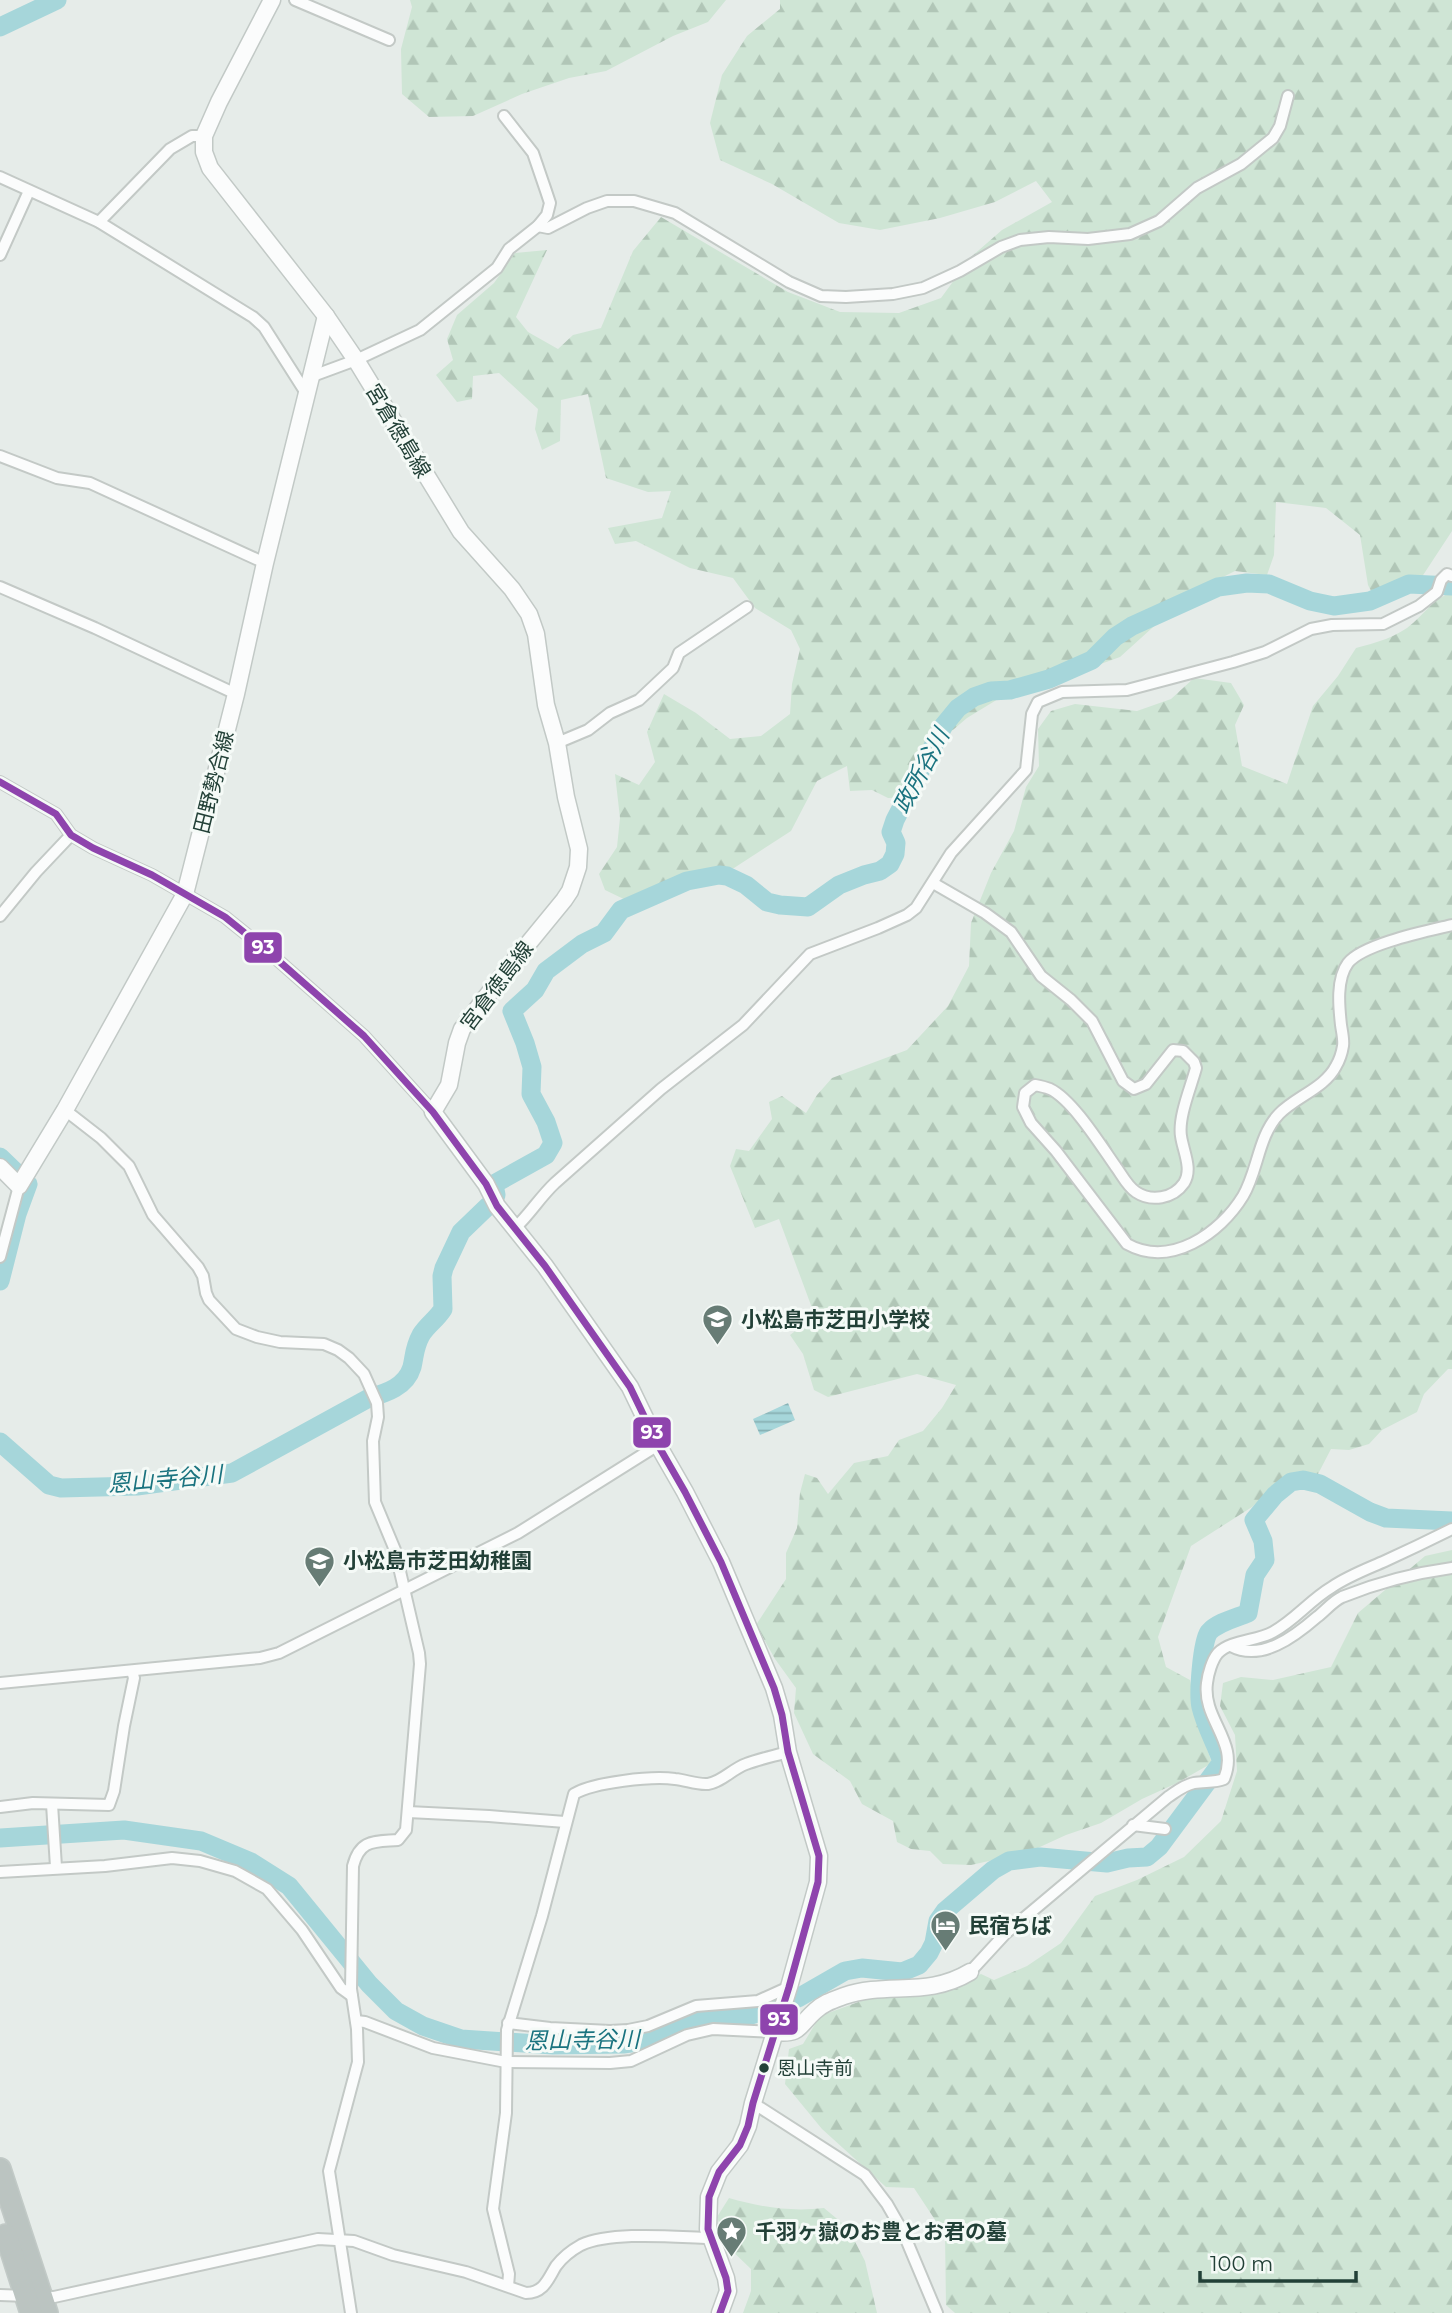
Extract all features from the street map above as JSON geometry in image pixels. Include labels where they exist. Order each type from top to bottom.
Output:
[{"type":"highway","points":[[0,2169],[36,2305]]},
{"type":"highway","points":[[0,2216],[36,2305]]},
{"type":"main road","points":[[204,136],[272,0]]},
{"type":"main road","name":"宮倉徳島線","points":[[204,136],[204,152],[209,168],[326,316],[356,360],[461,533],[512,589],[529,614],[539,646],[546,705],[557,743],[566,797],[579,849],[578,867],[564,900],[462,1028],[449,1085],[433,1112]]},
{"type":"main road","name":"田野勢合線","points":[[19,1186],[65,1110],[185,894],[236,694],[265,563],[326,316]]},
{"type":"main road","points":[[433,1112],[474,1167],[497,1206],[591,1329],[630,1387],[721,1562],[774,1688],[788,1752],[819,1856],[818,1882],[748,2126],[740,2145],[719,2172],[709,2197],[709,2238],[726,2278],[728,2291],[720,2313]]},
{"type":"main road","points":[[0,1167],[19,1186]]},
{"type":"main road","points":[[777,2025],[784,2033],[800,2029],[816,2009],[829,2001],[856,1992],[880,1988],[914,1989],[936,1986],[954,1982],[970,1972]]},
{"type":"street","points":[[295,0],[388,40]]},
{"type":"street","points":[[538,226],[548,229],[587,208],[607,201],[634,201],[675,213],[789,282],[821,296],[893,294],[923,288],[960,271],[1001,247],[1020,240],[1049,237],[1088,239],[1130,234],[1159,221],[1197,188],[1241,164],[1273,138],[1280,126],[1288,96]]},
{"type":"street","points":[[0,177],[99,222],[253,317],[264,327],[308,385],[420,330],[497,268],[509,249],[538,226],[547,215],[550,203],[533,153],[504,116]]},
{"type":"street","points":[[99,222],[170,149],[192,136],[204,136]]},
{"type":"street","points":[[0,256],[29,191]]},
{"type":"street","points":[[0,456],[57,478],[90,483],[265,563]]},
{"type":"street","points":[[515,1228],[555,1182],[661,1089],[743,1025],[810,954],[907,915],[916,908],[951,853],[1026,770],[1032,715],[1038,702],[1062,692],[1127,690],[1233,662],[1265,652],[1311,629],[1332,625],[1383,624],[1419,606],[1437,592],[1441,580],[1447,575],[1452,576]]},
{"type":"street","points":[[0,587],[236,694]]},
{"type":"street","points":[[557,743],[588,730],[610,713],[639,699],[673,668],[679,653],[747,607]]},
{"type":"street","points":[[0,782],[57,814],[71,835],[225,917],[364,1036],[433,1112]]},
{"type":"street","points":[[0,916],[71,835]]},
{"type":"street","points":[[933,883],[985,913],[1011,932],[1041,976],[1092,1021],[1123,1081],[1134,1089],[1146,1084],[1173,1050],[1184,1051],[1194,1062],[1196,1068],[1180,1135],[1188,1162],[1185,1182],[1169,1196],[1157,1199],[1137,1193],[1128,1184],[1092,1131],[1052,1090],[1035,1085],[1025,1093],[1023,1107],[1031,1123],[1080,1180],[1127,1244],[1138,1251],[1167,1252],[1203,1238],[1223,1221],[1243,1196],[1269,1128],[1279,1114],[1327,1078],[1335,1068],[1343,1045],[1339,988],[1344,969],[1350,961],[1366,950],[1413,934],[1452,925]]},
{"type":"street","points":[[65,1110],[101,1138],[129,1166],[153,1215],[198,1267],[209,1300],[236,1329],[280,1342],[324,1344],[338,1350],[364,1374],[375,1396],[378,1417],[373,1453],[375,1502],[395,1550],[420,1664],[407,1830],[398,1840],[372,1842],[362,1847],[353,1866],[351,1993],[356,2021],[358,2062],[329,2171],[351,2313]]},
{"type":"street","points":[[0,1257],[19,1186]]},
{"type":"street","points":[[0,1683],[260,1658],[279,1653],[518,1533],[658,1445]]},
{"type":"street","points":[[970,1972],[1005,1934],[1133,1825],[1183,1787],[1224,1779],[1229,1766],[1228,1748],[1208,1704],[1206,1685],[1210,1668],[1219,1653],[1231,1646],[1272,1633],[1335,1584],[1452,1529]]},
{"type":"street","points":[[1231,1646],[1242,1652],[1255,1653],[1299,1632],[1339,1598],[1409,1575],[1452,1568]]},
{"type":"street","points":[[0,1807],[108,1805],[114,1791],[134,1678],[132,1671]]},
{"type":"street","points":[[508,2286],[509,2274],[493,2209],[506,2113],[508,2026],[542,1916],[574,1794],[580,1790],[611,1783],[660,1779],[705,1784],[718,1782],[745,1764],[788,1752]]},
{"type":"street","points":[[52,1808],[56,1863]]},
{"type":"street","points":[[408,1812],[489,1815],[565,1822]]},
{"type":"street","points":[[1133,1825],[1165,1829]]},
{"type":"street","points":[[0,1872],[56,1863],[104,1866],[172,1858],[200,1861],[235,1871],[267,1889],[302,1930],[341,1988],[351,1993]]},
{"type":"street","points":[[508,2026],[628,2030],[648,2026],[696,2006],[758,2001],[788,1991]]},
{"type":"street","points":[[356,2021],[433,2048],[477,2058],[610,2063],[631,2061],[687,2035],[713,2029],[777,2025]]},
{"type":"street","points":[[753,2103],[864,2175],[887,2204],[904,2232],[937,2313]]},
{"type":"street","points":[[0,2295],[36,2305],[64,2295],[318,2239],[340,2238],[393,2255],[466,2272],[526,2292],[543,2288],[566,2255],[581,2245],[599,2240],[644,2237],[709,2238]]},
{"type":"green space","points":[[410,0],[726,0],[708,22],[673,36],[606,71],[569,78],[522,94],[473,116],[429,117],[402,94],[401,49],[412,7]]},
{"type":"green space","points":[[780,0],[1452,0],[1452,531],[1412,592],[1379,607],[1368,585],[1360,535],[1326,508],[1276,502],[1274,555],[1267,575],[1235,571],[1199,589],[1120,657],[1073,674],[1039,673],[967,718],[940,741],[916,797],[888,798],[872,790],[850,791],[847,766],[817,781],[791,831],[734,868],[686,877],[632,903],[605,890],[599,874],[617,847],[620,818],[615,774],[639,785],[655,762],[647,732],[664,694],[696,713],[730,739],[761,736],[790,714],[792,684],[800,649],[791,630],[755,608],[733,578],[690,568],[636,541],[615,544],[608,528],[662,518],[671,491],[648,492],[606,478],[588,394],[561,400],[560,441],[542,450],[535,429],[538,409],[499,373],[473,376],[472,399],[457,402],[436,375],[453,360],[447,339],[457,315],[494,283],[515,253],[547,250],[516,317],[528,332],[558,349],[573,335],[601,328],[633,251],[661,217],[788,292],[840,312],[899,313],[941,298],[971,257],[1002,230],[1052,202],[1036,181],[995,202],[940,218],[880,230],[839,223],[772,184],[720,160],[710,123],[722,75],[747,36],[780,9]]},
{"type":"green space","points":[[1452,592],[1452,1369],[1448,1369],[1424,1394],[1417,1412],[1382,1430],[1369,1444],[1349,1450],[1331,1449],[1318,1474],[1284,1479],[1252,1507],[1191,1546],[1158,1637],[1166,1667],[1190,1680],[1202,1735],[1212,1763],[1101,1823],[1029,1852],[971,1865],[943,1864],[930,1851],[911,1849],[897,1842],[893,1821],[862,1804],[850,1781],[813,1754],[794,1713],[796,1688],[775,1659],[756,1625],[786,1579],[786,1553],[797,1528],[800,1493],[805,1474],[817,1478],[828,1494],[854,1463],[888,1456],[899,1440],[923,1431],[956,1385],[917,1374],[828,1397],[814,1390],[803,1354],[790,1335],[815,1316],[779,1219],[755,1228],[730,1166],[736,1149],[749,1151],[772,1119],[769,1102],[782,1096],[806,1113],[832,1078],[907,1050],[948,1006],[969,966],[971,923],[991,873],[1014,831],[1026,787],[1039,766],[1038,729],[1051,711],[1075,704],[1137,711],[1171,699],[1194,678],[1231,683],[1244,705],[1235,725],[1242,766],[1287,784],[1313,706],[1338,676],[1356,648],[1400,632],[1435,602]]},
{"type":"green space","points":[[1452,1550],[1452,2313],[955,2313],[946,2305],[945,2235],[914,2188],[886,2187],[822,2129],[785,2084],[789,2049],[803,2044],[820,2016],[872,1997],[935,1995],[981,1974],[994,1980],[1027,1966],[1061,1943],[1095,1896],[1137,1880],[1184,1857],[1221,1821],[1237,1771],[1235,1735],[1220,1706],[1223,1683],[1241,1677],[1273,1680],[1331,1667],[1358,1613],[1425,1556]]},
{"type":"green space","points":[[729,2198],[776,2208],[824,2208],[848,2228],[865,2261],[877,2313],[743,2313],[751,2291],[751,2269],[727,2246],[717,2217]]},
{"type":"water","points":[[788,1403],[795,1420],[760,1435],[753,1419]]},
{"type":"waterway","points":[[0,27],[57,0]]},
{"type":"waterway","name":"政所谷川","points":[[496,1195],[494,1184],[546,1155],[553,1143],[546,1122],[531,1094],[532,1067],[512,1011],[535,990],[546,971],[582,944],[604,933],[621,910],[687,881],[719,875],[746,885],[767,902],[808,907],[839,885],[880,871],[890,864],[895,854],[896,843],[891,832],[895,820],[944,725],[958,708],[974,697],[1049,679],[1092,660],[1115,637],[1132,626],[1218,587],[1247,583],[1269,584],[1310,601],[1334,606],[1370,601],[1409,584],[1452,586]]},
{"type":"waterway","points":[[0,1157],[28,1184],[17,1214],[0,1281]]},
{"type":"waterway","name":"恩山寺谷川","points":[[0,1442],[49,1485],[61,1488],[137,1486],[232,1473],[369,1398],[395,1388],[405,1380],[412,1367],[421,1335],[443,1309],[442,1276],[461,1232],[488,1206]]},
{"type":"waterway","name":"恩山寺谷川","points":[[0,1838],[124,1830],[201,1841],[251,1862],[289,1886],[369,1984],[396,2011],[423,2026],[461,2039],[553,2045],[645,2041],[697,2017],[748,2016],[768,2010],[798,1998],[845,1971],[862,1968],[902,1972],[919,1965],[934,1943],[938,1921],[945,1911],[993,1870],[1009,1861],[1040,1857],[1107,1863],[1147,1857],[1159,1847],[1222,1762],[1201,1707],[1200,1680],[1204,1646],[1209,1632],[1222,1623],[1248,1613],[1255,1575],[1265,1560],[1263,1541],[1254,1520],[1275,1495],[1291,1482],[1303,1480],[1320,1484],[1386,1518],[1452,1521]]},
{"type":"transit line","name":"93","points":[[0,782],[56,814],[71,835],[152,875],[225,917],[364,1036],[433,1112],[486,1184],[497,1206],[545,1266],[630,1387],[721,1562],[774,1688],[788,1752],[819,1856],[818,1882],[748,2126],[740,2145],[719,2172],[709,2197],[708,2229],[728,2291],[720,2313]]},
{"type":"place","name":"小松島市芝田小学校","points":[[718,1347]]},
{"type":"place","name":"小松島市芝田幼稚園","points":[[320,1588]]},
{"type":"place","name":"民宿ちば","points":[[945,1953]]},
{"type":"place","name":"恩山寺前","points":[[764,2068]]},
{"type":"place","name":"千羽ヶ嶽のお豊とお君の墓","points":[[732,2259]]}]
